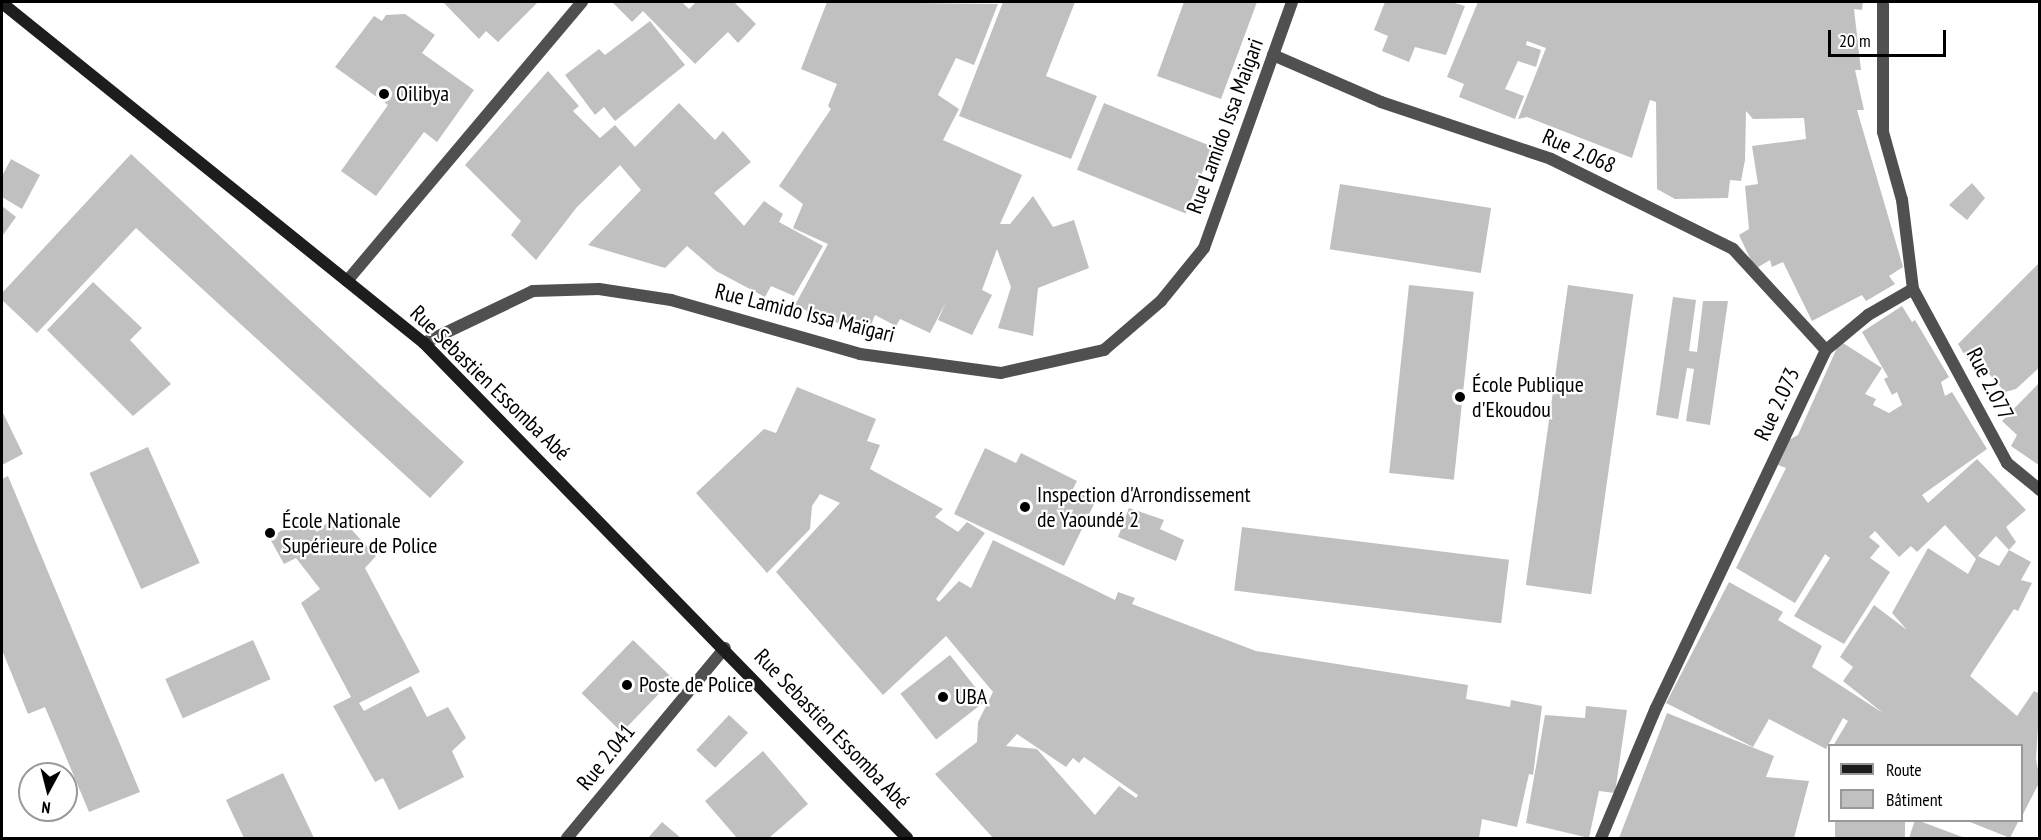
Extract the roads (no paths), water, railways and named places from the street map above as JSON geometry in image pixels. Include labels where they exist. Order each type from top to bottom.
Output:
[{"type":"main road","name":"Rue Sebastien Essomba Abé","points":[[2,3],[424,343],[726,648],[907,838]]},
{"type":"street","points":[[347,281],[582,2]]},
{"type":"street","name":"Rue Lamido Issa Maïgari","points":[[424,343],[533,291],[598,290],[672,300],[860,354],[1001,373],[1104,350],[1161,301],[1204,248],[1292,2]]},
{"type":"street","points":[[1883,2],[1883,132],[1902,200],[1913,288]]},
{"type":"street","name":"Rue 2.068","points":[[1273,56],[1381,102],[1551,159],[1733,249],[1826,350]]},
{"type":"street","name":"Rue 2.073","points":[[1601,838],[1656,708],[1826,350],[1868,315],[1913,288]]},
{"type":"street","name":"Rue 2.077","points":[[1913,288],[2007,463],[2040,490]]},
{"type":"street","name":"Rue 2.041","points":[[567,838],[726,648]]},
{"type":"place","name":"Oilibya","points":[[384,94]]},
{"type":"place","name":"École Publique d'Ekoudou","points":[[1460,397]]},
{"type":"place","name":"Inspection d'Arrondissement de Yaoundé 2","points":[[1025,507]]},
{"type":"place","name":"École Nationale Supérieure de Police","points":[[270,533]]},
{"type":"place","name":"Poste de Police","points":[[627,685]]},
{"type":"place","name":"UBA","points":[[943,697]]}]
